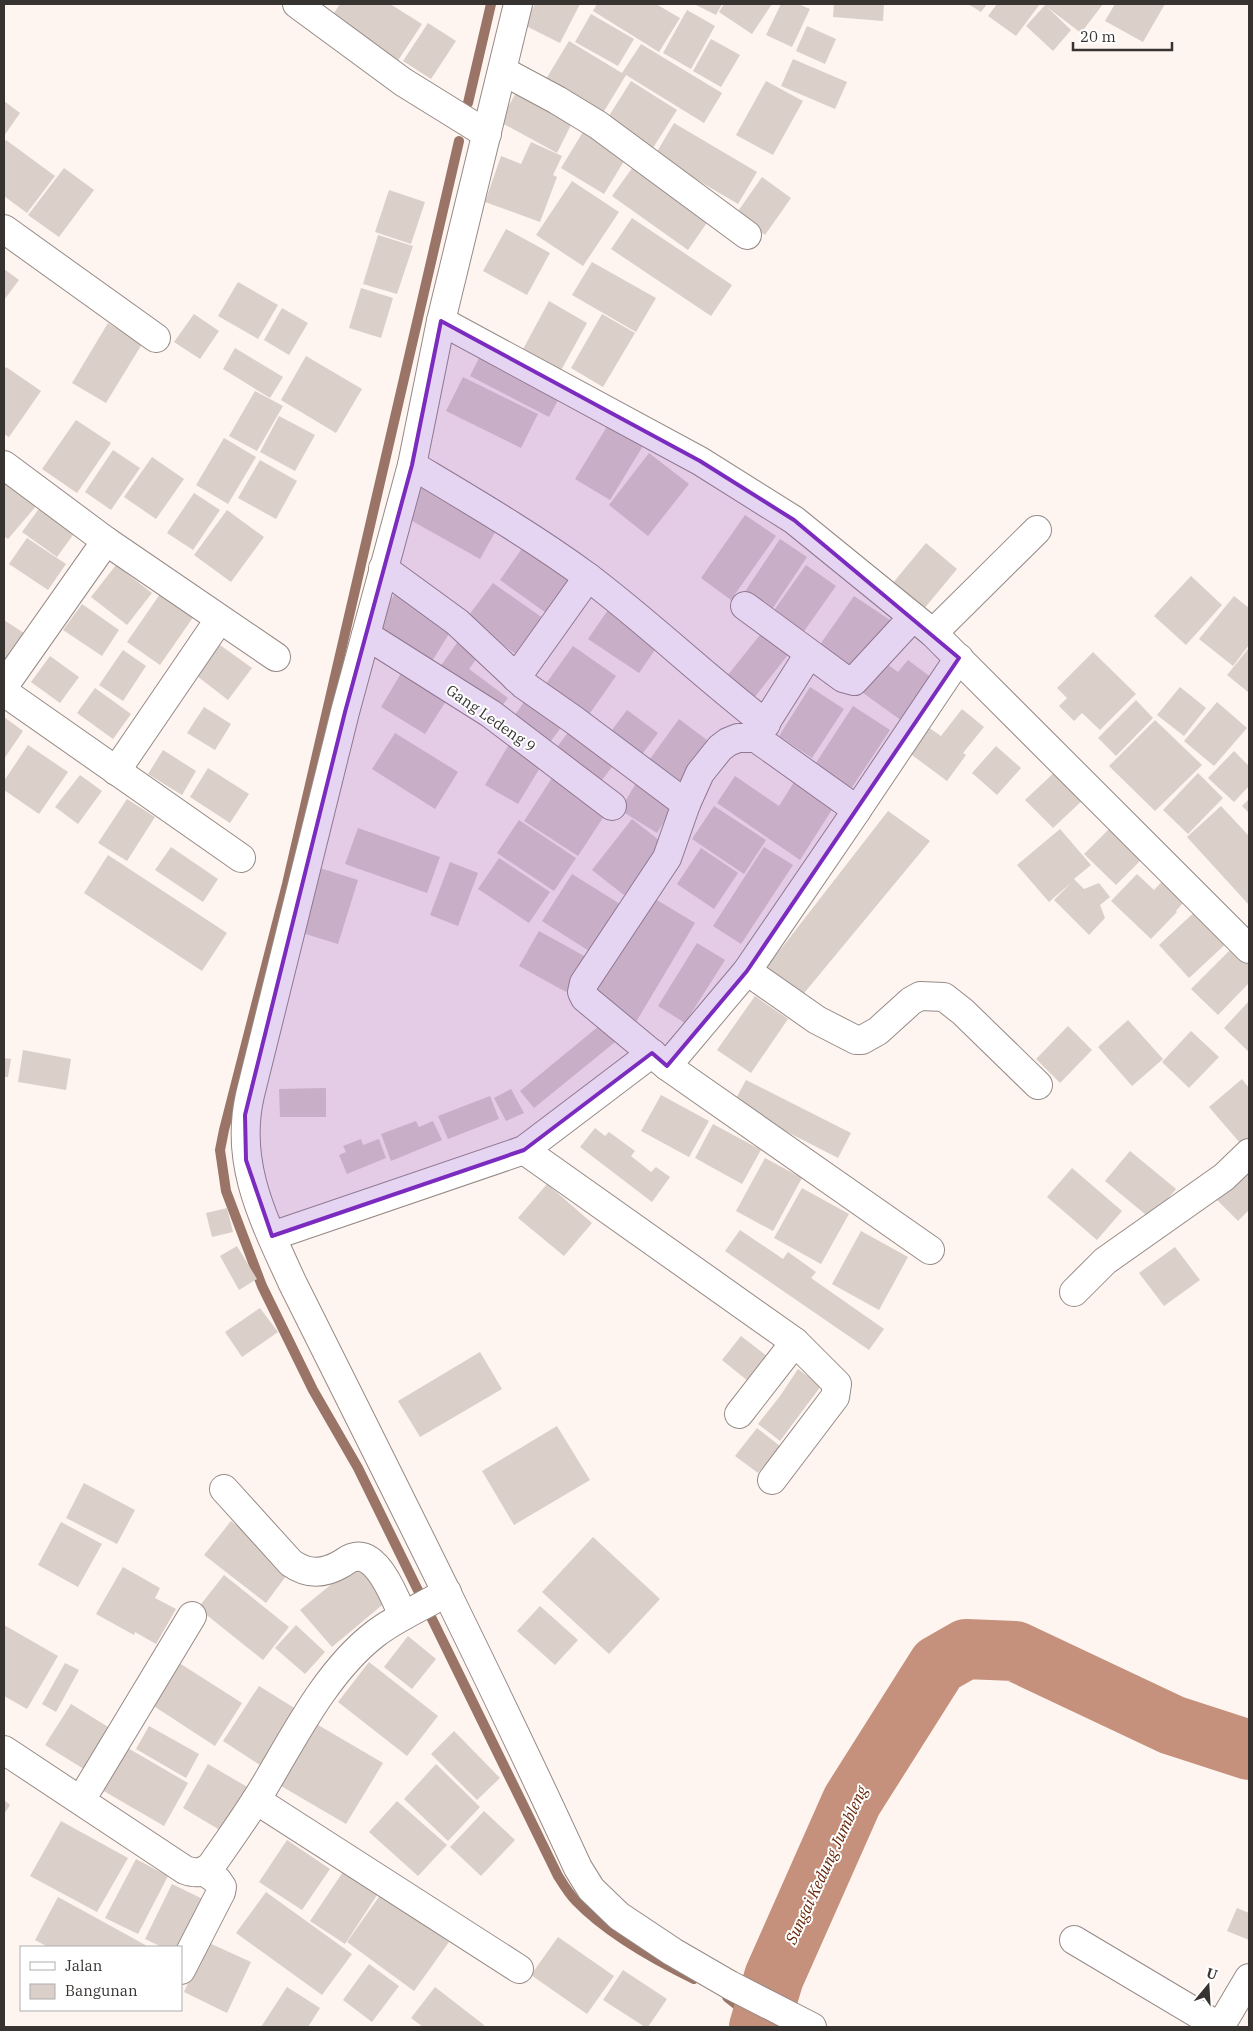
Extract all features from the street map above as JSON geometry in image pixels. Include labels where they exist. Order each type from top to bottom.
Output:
[{"type":"street","points":[[297,4],[404,82],[486,134]]},
{"type":"street","points":[[518,4],[441,321],[412,465],[345,712],[245,1115],[246,1160],[251,1182],[296,1290],[442,1595],[511,1722],[578,1868],[591,1889],[619,1916],[673,1952],[730,1985],[812,2027]]},
{"type":"street","points":[[502,70],[598,125],[748,235]]},
{"type":"street","points":[[4,229],[156,338]]},
{"type":"street","points":[[441,321],[700,462],[794,520],[923,625],[959,658],[1246,939]]},
{"type":"street","points":[[4,465],[106,541],[276,658]]},
{"type":"street","points":[[412,465],[503,519],[588,577],[761,731],[857,810]]},
{"type":"street","points":[[744,606],[843,678],[854,681],[1037,530]]},
{"type":"street","points":[[4,686],[106,541]]},
{"type":"street","points":[[383,568],[448,614],[516,678],[686,804]]},
{"type":"street","points":[[516,678],[588,577]]},
{"type":"street","points":[[116,771],[219,620]]},
{"type":"street","name":"Gang Ledeng 9","points":[[366,635],[491,714],[612,806]]},
{"type":"street","points":[[810,654],[761,731],[728,742],[720,748],[700,773],[686,804],[667,858],[584,983],[582,992],[585,998],[660,1060],[930,1250]]},
{"type":"street","points":[[272,1236],[524,1150],[660,1060],[747,972],[959,658]]},
{"type":"street","points":[[4,692],[241,858]]},
{"type":"street","points":[[747,972],[817,1020],[856,1040],[862,1040],[878,1031],[911,1001],[920,996],[944,997],[963,1012],[1038,1085]]},
{"type":"street","points":[[524,1150],[795,1342],[837,1384],[835,1397],[772,1480]]},
{"type":"street","points":[[1074,1292],[1105,1261],[1224,1177],[1249,1153]]},
{"type":"street","points":[[739,1414],[795,1342]]},
{"type":"street","points":[[224,1490],[291,1563],[302,1570],[319,1573],[337,1567],[354,1556],[365,1558],[373,1564],[389,1583],[408,1614]]},
{"type":"street","points":[[4,1750],[185,1870],[196,1873],[204,1871],[211,1866],[256,1800],[309,1712],[359,1648],[376,1633],[442,1595]]},
{"type":"street","points":[[81,1800],[192,1616]]},
{"type":"street","points":[[256,1800],[519,1969]]},
{"type":"street","points":[[182,1968],[222,1887],[218,1881],[204,1871]]},
{"type":"street","points":[[1074,1940],[1220,2027],[1249,1978]]},
{"type":"highlighted area","points":[[441,321],[700,461],[794,520],[959,658],[747,971],[667,1066],[652,1053],[524,1150],[272,1236],[246,1160],[245,1115],[345,712],[412,465]]},
{"type":"building","points":[[340,4],[390,4],[422,24],[397,62],[330,19]]},
{"type":"building","points":[[535,4],[580,4],[560,43],[524,25]]},
{"type":"building","points":[[597,4],[656,4],[680,18],[659,52],[593,11]]},
{"type":"building","points":[[694,4],[722,4],[716,15]]},
{"type":"building","points":[[724,4],[772,4],[752,34],[719,12]]},
{"type":"building","points":[[781,4],[798,4],[810,9],[792,47],[766,35]]},
{"type":"building","points":[[834,4],[884,4],[883,21],[833,17]]},
{"type":"building","points":[[968,4],[987,4],[981,12]]},
{"type":"building","points":[[997,4],[1040,4],[1016,36],[988,16]]},
{"type":"building","points":[[1046,4],[1103,4],[1081,33],[1047,7],[1071,30],[1053,51],[1026,26]]},
{"type":"building","points":[[1115,4],[1165,4],[1143,42],[1105,21]]},
{"type":"building","points":[[687,10],[715,26],[691,69],[663,53]]},
{"type":"building","points":[[591,14],[634,39],[618,66],[575,42]]},
{"type":"building","points":[[428,23],[456,41],[431,79],[403,61]]},
{"type":"building","points":[[807,26],[836,39],[825,64],[796,51]]},
{"type":"building","points":[[711,39],[740,55],[721,87],[693,71]]},
{"type":"building","points":[[569,41],[622,73],[641,44],[722,93],[704,123],[626,75],[603,113],[546,79]]},
{"type":"building","points":[[793,59],[847,82],[835,109],[781,86]]},
{"type":"building","points":[[631,81],[677,110],[653,148],[607,119]]},
{"type":"building","points":[[766,81],[803,101],[773,155],[736,135]]},
{"type":"building","points":[[520,85],[576,115],[557,153],[500,122]]},
{"type":"building","points":[[4,101],[20,113],[4,136]]},
{"type":"building","points":[[674,123],[757,172],[738,204],[655,155]]},
{"type":"building","points":[[586,127],[629,153],[604,194],[561,168]]},
{"type":"building","points":[[6,140],[55,176],[27,213],[4,196],[4,143]]},
{"type":"building","points":[[531,142],[562,156],[553,175],[557,177],[540,222],[485,202],[501,156],[521,164]]},
{"type":"building","points":[[638,160],[713,214],[688,250],[612,196]]},
{"type":"building","points":[[64,168],[94,190],[59,237],[28,215]]},
{"type":"building","points":[[762,177],[791,198],[765,235],[736,214]]},
{"type":"building","points":[[572,181],[619,212],[583,266],[536,235]]},
{"type":"building","points":[[389,190],[425,202],[411,244],[375,232]]},
{"type":"building","points":[[632,218],[732,285],[711,316],[611,249]]},
{"type":"building","points":[[506,229],[550,253],[527,295],[483,271]]},
{"type":"building","points":[[378,235],[413,246],[397,294],[363,284]]},
{"type":"building","points":[[592,262],[656,298],[636,332],[572,295]]},
{"type":"building","points":[[4,269],[19,280],[4,300]]},
{"type":"building","points":[[238,282],[278,305],[258,339],[218,316]]},
{"type":"building","points":[[361,288],[393,298],[381,338],[349,328]]},
{"type":"building","points":[[549,301],[587,323],[559,374],[521,353]]},
{"type":"building","points":[[282,308],[308,323],[289,355],[264,340]]},
{"type":"building","points":[[194,314],[219,331],[200,359],[174,342]]},
{"type":"building","points":[[602,314],[635,333],[603,387],[571,368]]},
{"type":"building","points":[[108,323],[142,344],[106,403],[72,383]]},
{"type":"building","points":[[235,348],[283,377],[270,398],[223,369]]},
{"type":"building","points":[[484,348],[564,389],[549,417],[470,376]]},
{"type":"building","points":[[306,356],[362,389],[336,433],[281,400]]},
{"type":"building","points":[[6,367],[41,391],[9,437],[4,434],[4,371]]},
{"type":"building","points":[[463,377],[538,414],[521,448],[446,411]]},
{"type":"building","points":[[255,391],[283,406],[257,451],[229,436]]},
{"type":"building","points":[[279,416],[315,435],[295,471],[260,452]]},
{"type":"building","points":[[76,420],[111,443],[77,493],[42,469]]},
{"type":"building","points":[[611,420],[646,441],[610,500],[575,479]]},
{"type":"building","points":[[224,438],[256,457],[228,504],[196,485]]},
{"type":"building","points":[[113,450],[140,468],[111,510],[85,492]]},
{"type":"building","points":[[649,453],[689,484],[648,536],[609,505]]},
{"type":"building","points":[[152,457],[184,479],[156,519],[124,497]]},
{"type":"building","points":[[260,460],[297,481],[276,519],[238,498]]},
{"type":"building","points":[[427,478],[502,520],[480,559],[405,517]]},
{"type":"building","points":[[4,479],[37,505],[8,539],[4,536]]},
{"type":"building","points":[[194,493],[220,510],[193,550],[167,533]]},
{"type":"building","points":[[43,503],[78,528],[57,557],[22,532]]},
{"type":"building","points":[[227,510],[264,537],[231,582],[194,555]]},
{"type":"building","points":[[745,515],[776,536],[731,600],[701,578]]},
{"type":"building","points":[[27,538],[66,564],[48,590],[9,564]]},
{"type":"building","points":[[780,539],[807,557],[769,614],[742,596]]},
{"type":"building","points":[[926,543],[957,569],[923,610],[892,584]]},
{"type":"building","points":[[523,547],[572,582],[549,615],[500,580]]},
{"type":"building","points":[[116,565],[152,593],[127,625],[91,597]]},
{"type":"building","points":[[806,565],[836,586],[800,637],[770,616]]},
{"type":"building","points":[[1191,576],[1222,605],[1186,645],[1154,616]]},
{"type":"building","points":[[493,583],[547,621],[520,657],[466,619]]},
{"type":"building","points":[[398,589],[455,624],[426,671],[368,636]]},
{"type":"building","points":[[160,594],[194,616],[160,665],[127,642]]},
{"type":"building","points":[[854,596],[893,622],[859,672],[819,646]]},
{"type":"building","points":[[1234,596],[1249,608],[1249,645],[1233,666],[1199,639]]},
{"type":"building","points":[[82,604],[119,630],[102,656],[63,630]]},
{"type":"building","points":[[608,610],[659,644],[639,673],[588,639]]},
{"type":"building","points":[[4,620],[30,637],[4,669]]},
{"type":"building","points":[[764,630],[791,651],[750,703],[723,681]]},
{"type":"building","points":[[459,640],[480,654],[469,669],[508,698],[497,712],[438,670]]},
{"type":"building","points":[[220,645],[252,668],[228,700],[197,676]]},
{"type":"building","points":[[573,646],[616,676],[588,716],[545,685]]},
{"type":"building","points":[[1249,648],[1249,691],[1248,692],[1227,675]]},
{"type":"building","points":[[123,650],[146,666],[123,701],[99,685]]},
{"type":"building","points":[[1093,652],[1136,694],[1100,730],[1082,713],[1074,721],[1059,706],[1067,698],[1057,688]]},
{"type":"building","points":[[50,656],[79,677],[60,703],[31,682]]},
{"type":"building","points":[[880,659],[898,672],[908,660],[932,678],[902,721],[859,690]]},
{"type":"building","points":[[403,670],[448,698],[425,734],[381,707]]},
{"type":"building","points":[[810,687],[844,709],[812,758],[779,736]]},
{"type":"building","points":[[1180,687],[1206,708],[1184,736],[1157,715]]},
{"type":"building","points":[[95,688],[131,714],[113,739],[77,713]]},
{"type":"building","points":[[532,691],[568,718],[542,753],[507,726]]},
{"type":"building","points":[[1136,700],[1153,718],[1116,756],[1098,738]]},
{"type":"building","points":[[1217,702],[1247,728],[1214,766],[1184,741]]},
{"type":"building","points":[[853,706],[890,730],[849,792],[812,769]]},
{"type":"building","points":[[204,707],[231,724],[215,750],[187,733]]},
{"type":"building","points":[[962,709],[984,727],[963,753],[966,755],[947,781],[908,752],[928,727],[941,736]]},
{"type":"building","points":[[627,710],[658,733],[640,757],[609,734]]},
{"type":"building","points":[[4,717],[23,731],[4,759]]},
{"type":"building","points":[[679,719],[711,743],[682,782],[650,759]]},
{"type":"building","points":[[1155,720],[1202,765],[1155,811],[1109,766]]},
{"type":"building","points":[[575,723],[620,756],[594,791],[549,758]]},
{"type":"building","points":[[395,733],[458,772],[435,809],[372,769]]},
{"type":"building","points":[[511,741],[544,761],[518,804],[485,785]]},
{"type":"building","points":[[28,745],[68,772],[39,814],[4,790],[4,781]]},
{"type":"building","points":[[996,746],[1021,768],[997,795],[972,773]]},
{"type":"building","points":[[163,750],[196,771],[182,795],[148,774]]},
{"type":"building","points":[[1234,751],[1249,766],[1249,786],[1234,802],[1208,778]]},
{"type":"building","points":[[208,768],[249,794],[230,823],[190,797]]},
{"type":"building","points":[[1058,769],[1086,797],[1053,828],[1025,800]]},
{"type":"building","points":[[1198,773],[1223,798],[1188,834],[1163,810]]},
{"type":"building","points":[[80,775],[102,791],[78,824],[55,807]]},
{"type":"building","points":[[554,775],[608,810],[578,856],[524,821]]},
{"type":"building","points":[[735,776],[779,806],[794,782],[833,808],[800,860],[717,803]]},
{"type":"building","points":[[639,778],[677,801],[657,833],[620,810]]},
{"type":"building","points":[[127,799],[155,817],[127,861],[98,843]]},
{"type":"building","points":[[1249,799],[1249,813],[1242,806]]},
{"type":"building","points":[[714,806],[766,840],[744,874],[692,839]]},
{"type":"building","points":[[1221,806],[1249,836],[1249,905],[1187,837]]},
{"type":"building","points":[[888,811],[930,841],[800,998],[763,972]]},
{"type":"building","points":[[632,819],[664,844],[624,895],[592,870]]},
{"type":"building","points":[[519,820],[576,858],[554,891],[497,853]]},
{"type":"building","points":[[1115,823],[1146,855],[1116,885],[1084,854]]},
{"type":"building","points":[[358,828],[440,857],[427,893],[345,864]]},
{"type":"building","points":[[1060,829],[1091,865],[1074,879],[1084,889],[1099,883],[1110,897],[1100,905],[1105,918],[1089,935],[1054,900],[1072,882],[1049,902],[1017,865]]},
{"type":"building","points":[[171,847],[218,879],[203,902],[155,870]]},
{"type":"building","points":[[764,847],[793,865],[741,944],[713,926]]},
{"type":"building","points":[[701,848],[738,873],[714,909],[677,884]]},
{"type":"building","points":[[108,855],[227,933],[202,971],[84,893]]},
{"type":"building","points":[[499,858],[550,892],[529,923],[478,889]]},
{"type":"building","points":[[450,862],[478,873],[458,926],[430,915]]},
{"type":"building","points":[[320,868],[358,880],[338,944],[299,932]]},
{"type":"building","points":[[572,874],[620,904],[589,951],[542,921]]},
{"type":"building","points":[[1137,874],[1154,890],[1169,874],[1191,894],[1151,939],[1111,901]]},
{"type":"building","points":[[652,897],[695,923],[636,1022],[592,996]]},
{"type":"building","points":[[1200,907],[1231,939],[1189,978],[1159,945]]},
{"type":"building","points":[[539,931],[586,957],[566,992],[519,966]]},
{"type":"building","points":[[697,943],[725,960],[685,1023],[658,1006]]},
{"type":"building","points":[[1235,945],[1249,959],[1249,983],[1218,1015],[1191,989]]},
{"type":"building","points":[[755,996],[788,1019],[751,1073],[717,1050]]},
{"type":"building","points":[[1249,1001],[1249,1052],[1224,1028]]},
{"type":"building","points":[[1128,1020],[1163,1059],[1132,1086],[1098,1047]]},
{"type":"building","points":[[605,1021],[620,1038],[534,1108],[520,1091]]},
{"type":"building","points":[[1068,1026],[1092,1050],[1060,1083],[1036,1059]]},
{"type":"building","points":[[1191,1031],[1219,1057],[1189,1088],[1162,1062]]},
{"type":"building","points":[[23,1050],[71,1059],[66,1090],[18,1082]]},
{"type":"building","points":[[4,1058],[11,1059],[8,1077],[4,1077]]},
{"type":"building","points":[[1242,1079],[1249,1088],[1249,1147],[1246,1150],[1209,1107]]},
{"type":"building","points":[[746,1080],[851,1133],[838,1158],[733,1104]]},
{"type":"building","points":[[326,1088],[326,1117],[280,1117],[279,1089]]},
{"type":"building","points":[[511,1089],[524,1113],[506,1121],[494,1098]]},
{"type":"building","points":[[661,1095],[709,1121],[689,1157],[641,1131]]},
{"type":"building","points":[[490,1096],[499,1119],[448,1139],[438,1116]]},
{"type":"building","points":[[416,1121],[419,1127],[433,1121],[442,1140],[391,1161],[381,1134]]},
{"type":"building","points":[[713,1124],[761,1150],[742,1184],[695,1158]]},
{"type":"building","points":[[595,1128],[605,1136],[609,1132],[635,1151],[631,1156],[651,1172],[656,1167],[670,1177],[652,1202],[580,1147]]},
{"type":"building","points":[[361,1139],[363,1145],[379,1139],[386,1158],[347,1174],[339,1155],[346,1152],[343,1146]]},
{"type":"building","points":[[1130,1151],[1176,1189],[1151,1219],[1105,1181]]},
{"type":"building","points":[[765,1158],[802,1178],[773,1231],[736,1211]]},
{"type":"building","points":[[1249,1162],[1249,1210],[1238,1221],[1214,1197]]},
{"type":"building","points":[[1072,1168],[1122,1211],[1097,1240],[1047,1197]]},
{"type":"building","points":[[547,1184],[592,1223],[564,1256],[518,1218]]},
{"type":"building","points":[[802,1188],[849,1214],[821,1264],[774,1238]]},
{"type":"building","points":[[227,1208],[233,1232],[212,1237],[206,1213]]},
{"type":"building","points":[[740,1230],[783,1259],[788,1252],[816,1272],[811,1278],[884,1329],[869,1350],[725,1251]]},
{"type":"building","points":[[861,1231],[908,1257],[879,1310],[832,1284]]},
{"type":"building","points":[[237,1246],[257,1279],[239,1290],[220,1256]]},
{"type":"building","points":[[1175,1247],[1200,1280],[1164,1306],[1139,1273]]},
{"type":"building","points":[[260,1308],[278,1332],[242,1357],[225,1332]]},
{"type":"building","points":[[741,1336],[767,1356],[748,1381],[722,1360]]},
{"type":"building","points":[[480,1352],[502,1389],[420,1437],[398,1401]]},
{"type":"building","points":[[798,1369],[821,1386],[780,1441],[758,1424]]},
{"type":"building","points":[[557,1426],[590,1480],[514,1525],[482,1471]]},
{"type":"building","points":[[757,1428],[780,1446],[758,1473],[735,1456]]},
{"type":"building","points":[[84,1483],[135,1510],[117,1544],[66,1518]]},
{"type":"building","points":[[231,1521],[292,1568],[266,1603],[204,1555]]},
{"type":"building","points":[[61,1522],[102,1544],[78,1587],[38,1565]]},
{"type":"building","points":[[593,1537],[660,1599],[609,1654],[542,1592]]},
{"type":"building","points":[[356,1564],[387,1601],[332,1647],[300,1610]]},
{"type":"building","points":[[123,1567],[160,1588],[155,1598],[176,1609],[156,1644],[135,1632],[134,1635],[96,1614]]},
{"type":"building","points":[[224,1575],[289,1627],[263,1660],[198,1608]]},
{"type":"building","points":[[540,1606],[578,1640],[555,1665],[517,1631]]},
{"type":"building","points":[[4,1625],[58,1656],[27,1709],[4,1696]]},
{"type":"building","points":[[296,1625],[325,1652],[305,1674],[275,1648]]},
{"type":"building","points":[[408,1636],[436,1659],[412,1689],[384,1667]]},
{"type":"building","points":[[173,1659],[242,1703],[215,1746],[146,1701]]},
{"type":"building","points":[[369,1662],[438,1716],[407,1756],[338,1702]]},
{"type":"building","points":[[65,1663],[79,1670],[56,1712],[42,1704]]},
{"type":"building","points":[[259,1686],[296,1709],[260,1765],[223,1741]]},
{"type":"building","points":[[71,1704],[113,1730],[87,1771],[45,1745]]},
{"type":"building","points":[[313,1722],[383,1763],[346,1824],[276,1783]]},
{"type":"building","points":[[149,1726],[199,1754],[186,1778],[136,1749]]},
{"type":"building","points":[[454,1731],[500,1778],[477,1800],[431,1754]]},
{"type":"building","points":[[126,1747],[188,1783],[164,1826],[102,1790]]},
{"type":"building","points":[[208,1764],[249,1788],[223,1832],[183,1808]]},
{"type":"building","points":[[436,1764],[480,1807],[448,1841],[404,1799]]},
{"type":"building","points":[[4,1800],[10,1805],[4,1814]]},
{"type":"building","points":[[397,1801],[447,1845],[418,1876],[369,1832]]},
{"type":"building","points":[[484,1811],[515,1840],[481,1876],[450,1847]]},
{"type":"building","points":[[61,1821],[128,1858],[97,1912],[30,1876]]},
{"type":"building","points":[[287,1840],[330,1869],[302,1910],[259,1882]]},
{"type":"building","points":[[136,1859],[168,1876],[138,1934],[105,1918]]},
{"type":"building","points":[[347,1866],[381,1889],[345,1944],[310,1921]]},
{"type":"building","points":[[172,1884],[207,1901],[182,1946],[160,1946],[145,1939]]},
{"type":"building","points":[[266,1892],[352,1954],[322,1995],[236,1933]]},
{"type":"building","points":[[381,1894],[449,1942],[414,1991],[347,1942]]},
{"type":"building","points":[[58,1897],[147,1946],[46,1946],[35,1940]]},
{"type":"building","points":[[1237,1908],[1249,1913],[1249,1940],[1227,1931]]},
{"type":"building","points":[[558,1937],[614,1976],[587,2014],[531,1975]]},
{"type":"building","points":[[207,1942],[251,1962],[227,2013],[184,1992]]},
{"type":"building","points":[[369,1964],[399,1986],[372,2022],[343,2000]]},
{"type":"building","points":[[623,1970],[667,1999],[648,2027],[645,2027],[603,2000]]},
{"type":"building","points":[[287,1987],[320,2008],[308,2027],[261,2027]]},
{"type":"building","points":[[435,1987],[484,2025],[483,2027],[423,2027],[411,2018]]},
{"type":"waterway","points":[[468,103],[491,4]]},
{"type":"waterway","points":[[459,141],[287,884],[220,1150],[226,1191],[262,1286],[313,1390],[358,1468],[558,1876],[573,1898],[602,1924],[647,1954],[694,1979]]},
{"type":"waterway","name":"Sungai Kedung Jumbleng","points":[[759,2027],[774,1977],[852,1801],[938,1665],[966,1649],[1015,1651],[1172,1725],[1249,1750]]},
{"type":"waterway","points":[[727,1997],[760,2023],[771,2027]]}]
